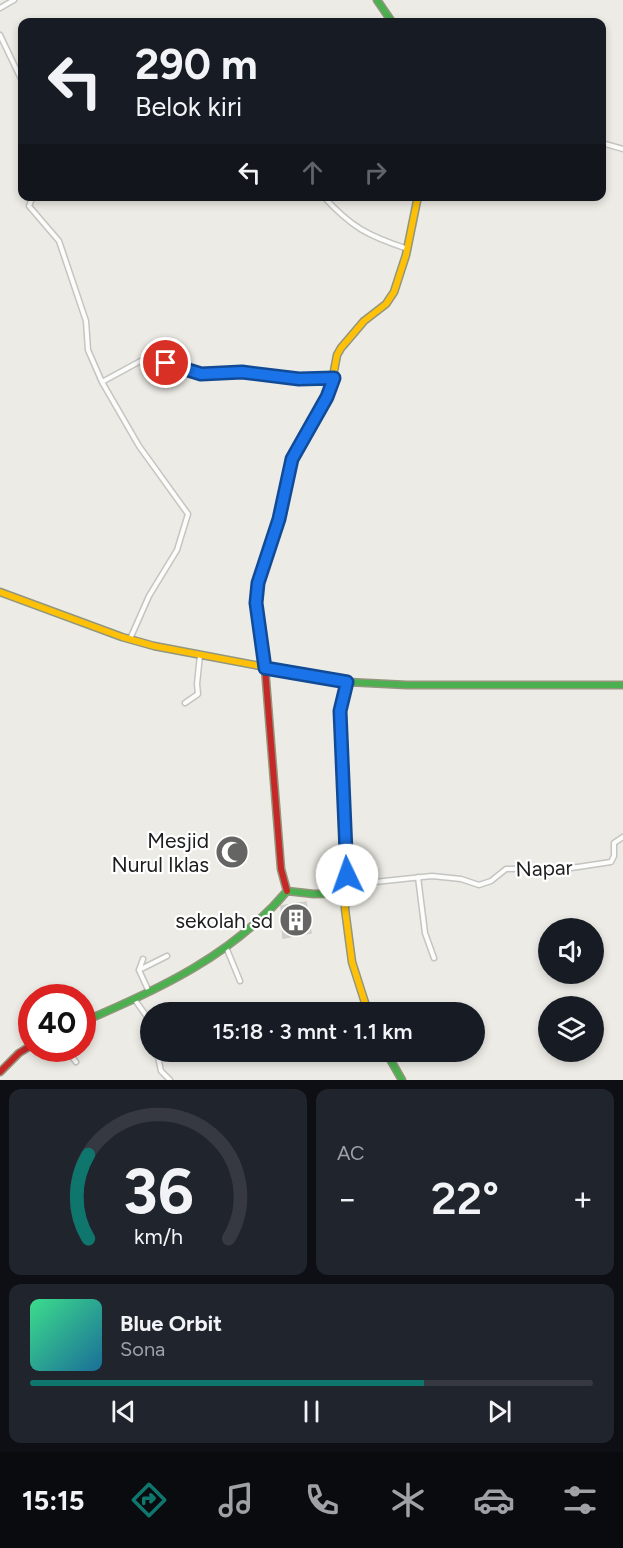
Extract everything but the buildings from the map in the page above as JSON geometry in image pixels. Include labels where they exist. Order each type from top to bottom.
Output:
[{"type":"street","points":[[0,8],[14,0]]},
{"type":"street","points":[[377,0],[389,18]]},
{"type":"street","points":[[0,35],[18,73]]},
{"type":"street","points":[[606,143],[623,149]]},
{"type":"street","points":[[31,201],[29,206],[31,211],[46,224],[61,244],[86,321],[88,350],[102,382],[139,446],[182,504],[188,516],[177,550],[148,596],[130,639]]},
{"type":"street","points":[[328,201],[355,227],[378,239],[408,249]]},
{"type":"street","points":[[287,891],[281,869],[265,668],[256,603],[258,583],[279,519],[292,459],[327,397],[334,378],[337,355],[348,338],[364,321],[386,304],[394,292],[408,249],[417,201]]},
{"type":"street","points":[[102,382],[146,358],[201,374],[242,372],[299,379],[334,378]]},
{"type":"street","points":[[0,592],[130,639],[265,668],[347,682],[417,685],[623,685]]},
{"type":"street","points":[[185,703],[198,694],[200,655]]},
{"type":"street","points":[[347,682],[340,711],[345,817],[344,893],[350,946],[365,1002]]},
{"type":"street","name":"Napar","points":[[345,885],[418,877],[450,878],[479,885],[490,881],[506,869],[514,867],[595,866],[611,862],[615,843],[623,837]]},
{"type":"street","points":[[418,877],[426,939],[434,958]]},
{"type":"street","points":[[287,891],[314,894],[344,893]]},
{"type":"street","points":[[96,1016],[135,1000],[197,967],[266,916],[287,891]]},
{"type":"street","points":[[225,947],[240,981]]},
{"type":"street","points":[[139,970],[167,956]]},
{"type":"street","points":[[143,959],[139,970],[149,992]]},
{"type":"street","points":[[135,1000],[140,1007]]},
{"type":"street","points":[[0,1072],[18,1054]]},
{"type":"street","points":[[160,1062],[161,1071],[170,1080]]},
{"type":"street","points":[[392,1062],[402,1080]]},
{"type":"traffic: fast","points":[[377,0],[389,18]]},
{"type":"traffic: fast","points":[[276,669],[347,682],[407,685],[623,685]]},
{"type":"traffic: fast","points":[[287,891],[314,894],[344,893]]},
{"type":"traffic: fast","points":[[96,1016],[193,969],[243,934],[287,891]]},
{"type":"traffic: fast","points":[[392,1062],[402,1080]]},
{"type":"traffic: slow","points":[[257,609],[258,583],[279,519],[295,451],[331,387],[337,355],[341,348],[364,321],[386,304],[394,292],[406,255],[417,201]]},
{"type":"traffic: slow","points":[[0,592],[122,637],[154,646],[276,669]]},
{"type":"traffic: slow","points":[[347,682],[340,711],[347,875],[345,909],[352,962],[365,1002]]},
{"type":"traffic: jam","points":[[257,609],[265,668],[281,869],[287,891]]},
{"type":"traffic: jam","points":[[0,1072],[18,1054]]},
{"type":"place","name":"Mesjid Nurul Iklas","points":[[232,852]]},
{"type":"place","name":"sekolah sd","points":[[296,920]]},
{"type":"route","points":[[166,363],[201,374],[242,372],[268,377],[334,378],[327,397],[300,441],[292,459],[279,519],[260,572],[256,595],[265,668],[347,682],[340,711],[347,875]]}]
